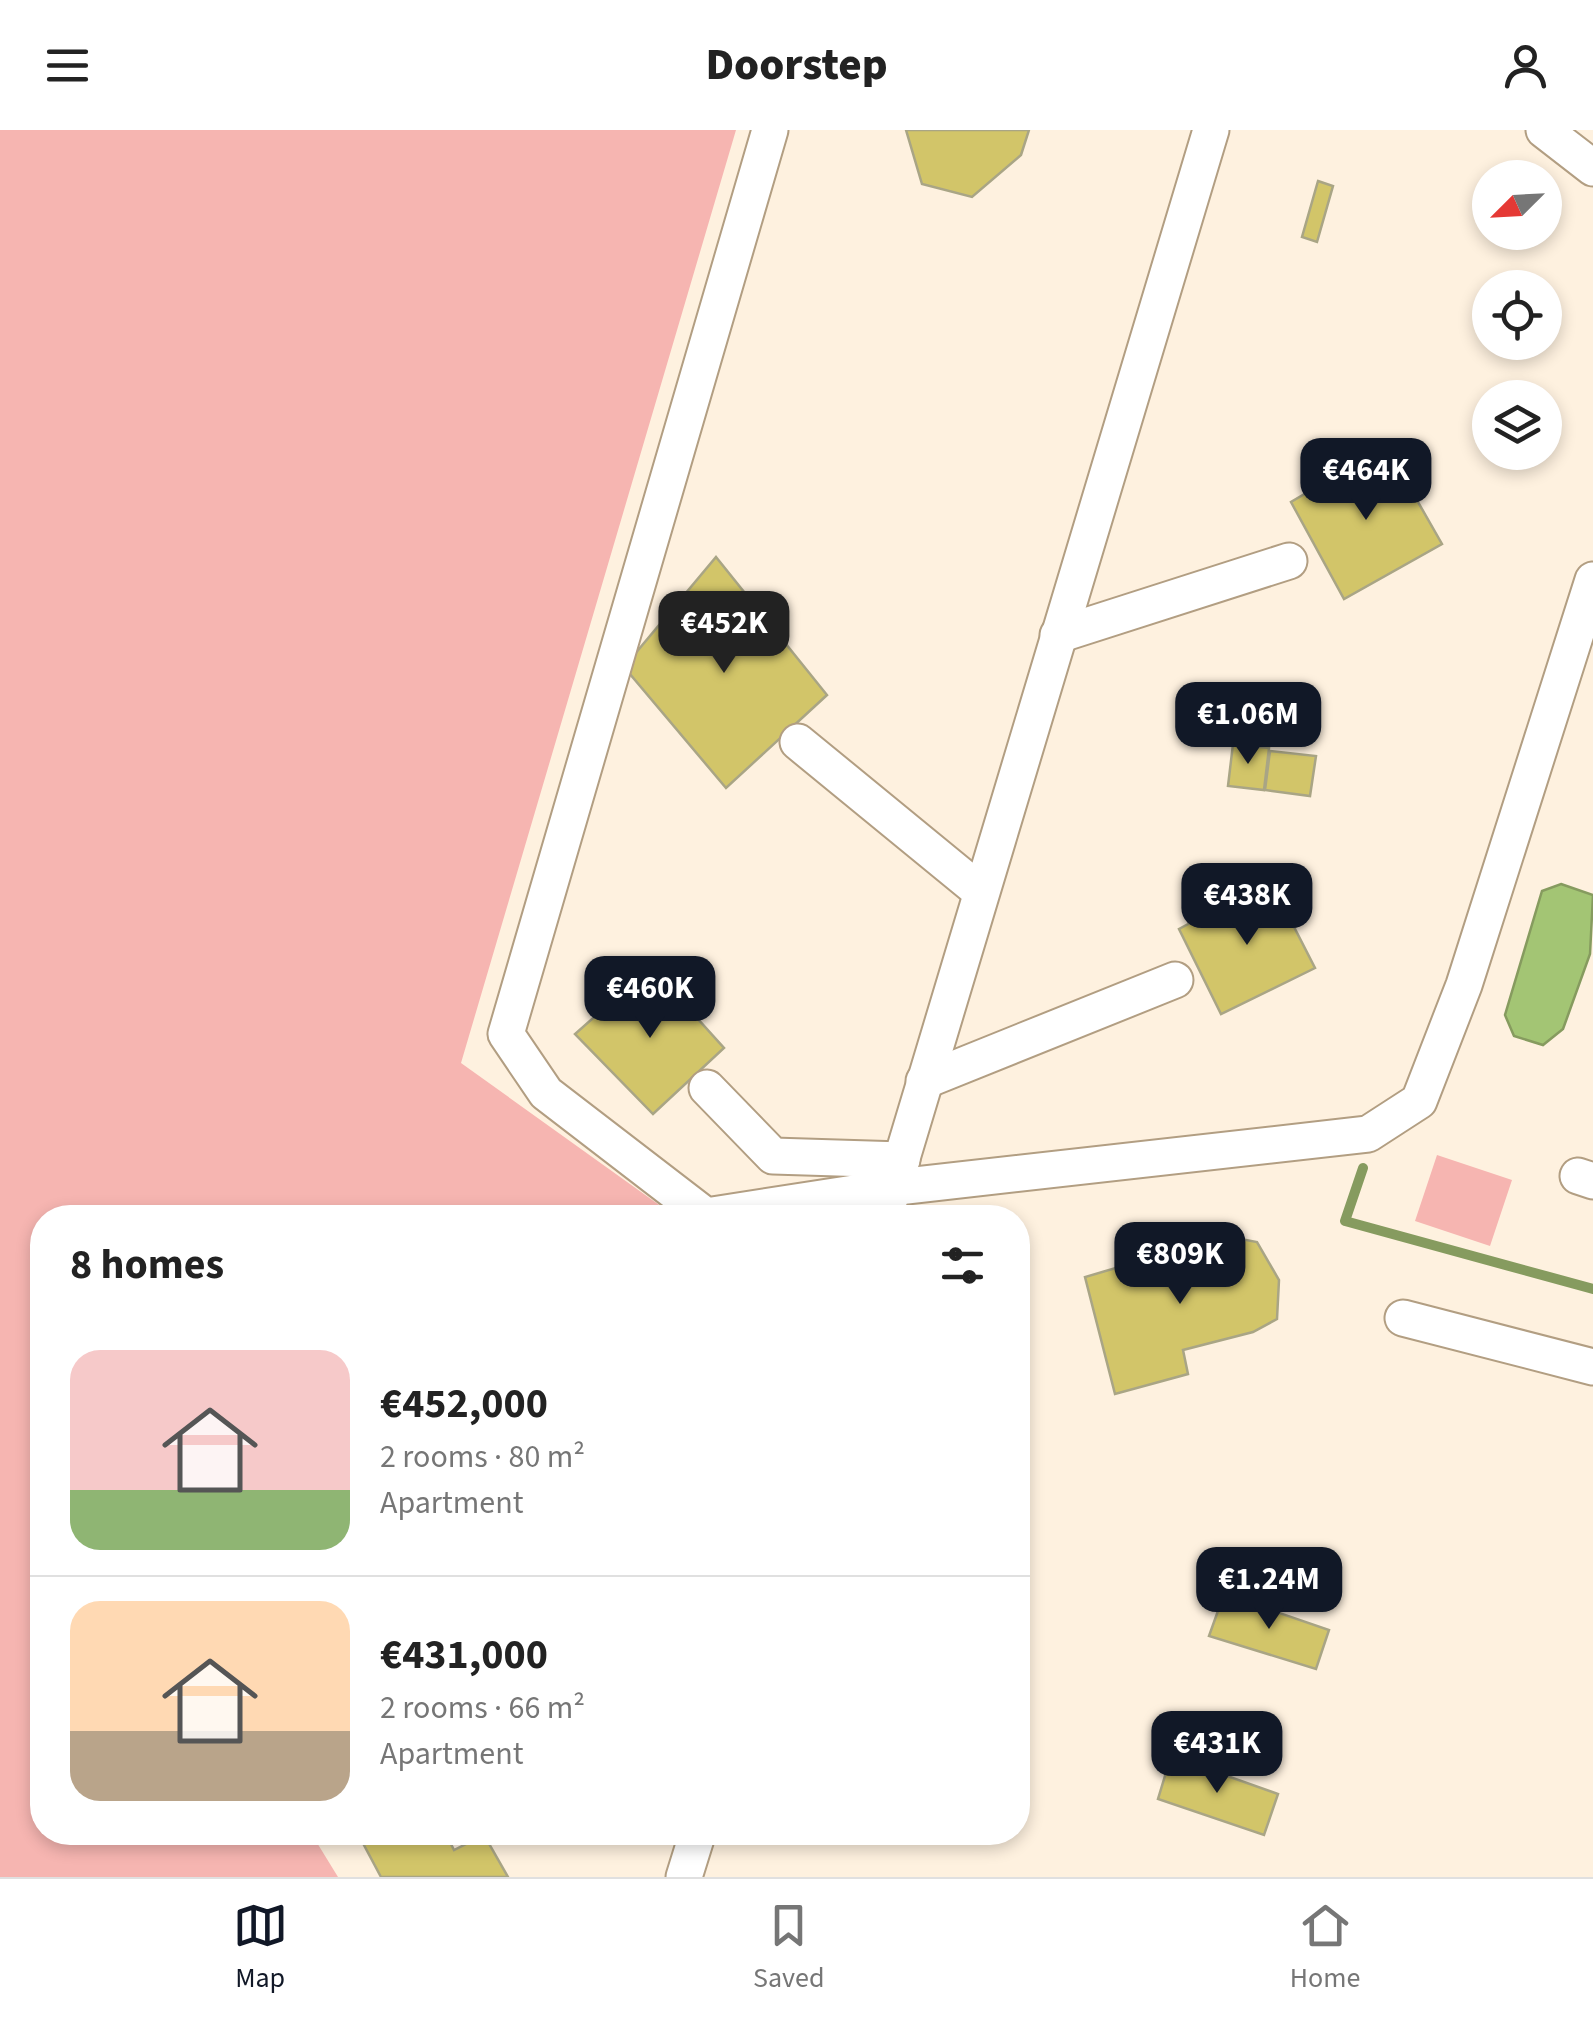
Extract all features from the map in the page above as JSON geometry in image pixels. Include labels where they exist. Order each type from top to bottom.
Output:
[{"type":"lane","points":[[692,1205],[546,1093],[506,1034],[770,130]]},
{"type":"lane","points":[[893,1188],[1211,130]]},
{"type":"lane","points":[[1544,130],[1593,168]]},
{"type":"lane","points":[[1058,635],[1290,561]]},
{"type":"lane","points":[[779,1205],[893,1188],[1368,1134],[1420,1101],[1464,986],[1593,580]]},
{"type":"lane","points":[[798,742],[981,892]]},
{"type":"lane","points":[[924,1081],[1175,980]]},
{"type":"lane","points":[[707,1088],[772,1156],[893,1188]]},
{"type":"lane","points":[[1403,1318],[1593,1367]]},
{"type":"lane","points":[[684,1877],[694,1845]]},
{"type":"shaded area","points":[[0,130],[736,130],[461,1063],[659,1205],[30,1205],[30,1845],[318,1845],[338,1877],[0,1877]]},
{"type":"shaded area","points":[[1561,884],[1593,895],[1590,954],[1563,1029],[1543,1045],[1514,1036],[1505,1015],[1542,891]]},
{"type":"shaded area","points":[[1437,1155],[1512,1180],[1490,1246],[1415,1221]]},
{"type":"building","points":[[906,130],[1029,130],[1021,155],[972,197],[922,184]]},
{"type":"building","points":[[1318,181],[1333,186],[1317,242],[1302,237]]},
{"type":"building","points":[[1386,446],[1442,544],[1344,599],[1291,502]]},
{"type":"building","points":[[716,557],[827,695],[726,788],[624,667]]},
{"type":"building","points":[[1233,744],[1269,748],[1264,790],[1228,786]]},
{"type":"building","points":[[1270,751],[1316,756],[1310,796],[1265,790]]},
{"type":"building","points":[[1270,880],[1315,968],[1221,1014],[1179,929]]},
{"type":"building","points":[[651,967],[724,1048],[653,1114],[575,1034]]},
{"type":"building","points":[[1225,1236],[1257,1242],[1279,1280],[1277,1319],[1253,1332],[1183,1350],[1188,1374],[1115,1394],[1085,1277]]},
{"type":"building","points":[[1224,1594],[1329,1630],[1316,1669],[1209,1636]]},
{"type":"building","points":[[1171,1756],[1278,1794],[1264,1835],[1158,1799]]},
{"type":"building","points":[[364,1845],[452,1845],[454,1850],[464,1845],[490,1845],[508,1877],[381,1877]]},
{"type":"waterway","points":[[1363,1168],[1345,1221],[1593,1289]]}]
